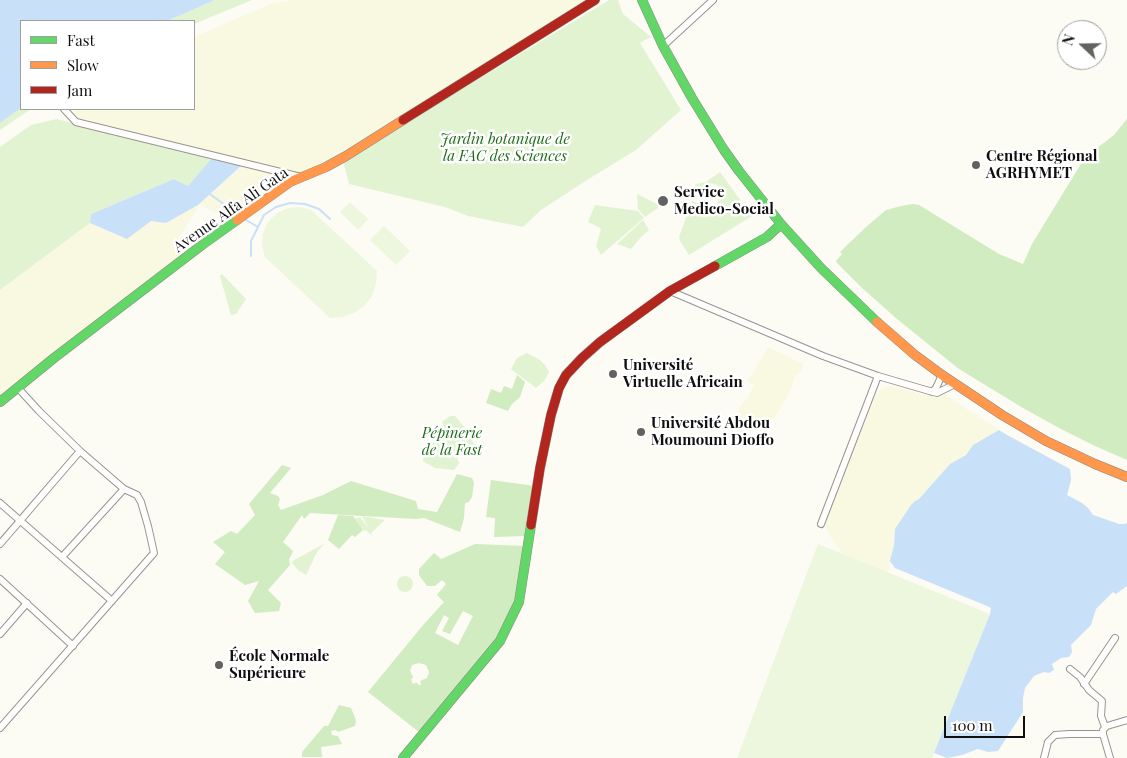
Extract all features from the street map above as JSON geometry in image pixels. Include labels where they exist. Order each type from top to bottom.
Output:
[{"type":"street","name":"Avenue Alfa Ali Gata","points":[[0,402],[54,358],[202,245],[290,182],[326,167],[346,156],[595,0]]},
{"type":"street","points":[[642,0],[663,46],[692,98],[739,171],[781,224],[821,268],[869,316],[915,355],[1002,415],[1046,441],[1127,477]]},
{"type":"street","points":[[663,46],[713,0]]},
{"type":"street","points":[[65,110],[76,122],[301,177]]},
{"type":"street","points":[[403,758],[500,641],[519,602],[540,468],[558,388],[566,375],[600,342],[670,291],[767,237],[781,224]]},
{"type":"street","points":[[670,291],[823,356],[878,376],[937,393],[955,384]]},
{"type":"street","points":[[932,392],[942,375]]},
{"type":"street","points":[[821,524],[878,376]]},
{"type":"street","points":[[0,728],[154,553],[148,526],[137,495],[124,489],[80,451],[18,388]]},
{"type":"street","points":[[0,544],[80,451]]},
{"type":"street","points":[[62,557],[124,489]]},
{"type":"street","points":[[0,503],[112,601]]},
{"type":"street","points":[[0,579],[73,646]]},
{"type":"street","points":[[0,634],[26,603]]},
{"type":"street","points":[[1084,684],[1115,638]]},
{"type":"street","points":[[1070,669],[1102,701],[1101,716],[1110,758]]},
{"type":"street","points":[[1044,758],[1048,742],[1055,736],[1069,734],[1084,735],[1127,720]]},
{"type":"green space","points":[[215,0],[252,0],[195,24],[195,20],[169,20]]},
{"type":"green space","points":[[295,0],[589,0],[342,157],[301,175],[77,119],[75,110],[195,110],[195,37],[273,3]]},
{"type":"green space","name":"Jardin botanique de la FAC des Sciences","points":[[609,0],[618,0],[623,14],[651,37],[640,43],[681,110],[636,150],[541,210],[523,227],[468,216],[445,207],[349,184],[343,161]]},
{"type":"green space","points":[[20,109],[30,110],[0,130],[0,123]]},
{"type":"green space","points":[[57,119],[211,159],[188,186],[174,179],[91,214],[90,223],[0,290],[0,147],[31,125]]},
{"type":"green space","points":[[1127,119],[1127,460],[1061,429],[959,369],[897,319],[861,287],[836,261],[842,254],[840,252],[886,210],[913,204],[919,205],[999,254],[1023,264],[1032,244],[1082,162],[1114,135]]},
{"type":"green space","points":[[242,166],[280,175],[282,180],[225,223],[219,215],[200,204],[180,236],[192,248],[0,397],[0,290],[90,223],[127,239],[151,221],[166,223],[198,205]]},
{"type":"green space","points":[[720,172],[752,216],[689,255],[679,237],[692,201],[705,209],[708,207],[715,209],[719,199],[715,197],[719,186],[711,183],[707,192],[714,195],[714,197],[694,188],[696,184],[706,182]]},
{"type":"green space","points":[[637,194],[657,204],[658,208],[645,217],[638,209]]},
{"type":"green space","points":[[350,202],[368,219],[358,230],[340,212]]},
{"type":"green space","points":[[595,205],[638,211],[644,218],[601,255],[596,246],[601,229],[588,222]]},
{"type":"green space","points":[[300,207],[311,210],[377,271],[376,284],[372,296],[364,306],[354,313],[330,318],[265,257],[262,245],[263,233],[268,222],[277,213],[288,208]]},
{"type":"green space","points":[[643,220],[649,230],[631,249],[617,244]]},
{"type":"green space","points":[[384,226],[410,251],[396,265],[370,240]]},
{"type":"green space","points":[[222,274],[246,299],[236,314],[231,315],[220,276]]},
{"type":"green space","points":[[768,347],[803,364],[801,371],[794,377],[792,388],[775,417],[764,424],[747,420],[743,433],[737,436],[733,433],[736,418],[739,419],[741,414],[738,413],[740,407],[749,396],[754,385],[747,380],[754,372]]},
{"type":"green space","points":[[527,353],[540,360],[549,372],[545,380],[536,388],[511,369],[517,358]]},
{"type":"green space","points":[[517,375],[525,382],[520,397],[512,404],[508,411],[486,403],[491,389],[501,393],[504,386],[512,389]]},
{"type":"green space","points":[[891,386],[933,397],[944,394],[999,430],[973,445],[966,455],[950,464],[919,499],[911,505],[895,529],[894,545],[888,573],[843,554],[828,533],[826,526],[827,517],[838,486],[876,396],[882,389]]},
{"type":"green space","name":"Pépinerie de la Fast","points":[[450,416],[455,416],[466,429],[476,450],[469,457],[464,453],[457,458],[459,463],[454,470],[435,468],[423,461],[427,449],[441,430],[445,428],[442,422]]},
{"type":"green space","points":[[282,465],[291,468],[270,493],[278,496],[280,499],[278,505],[281,510],[323,495],[351,481],[416,501],[418,509],[437,512],[457,474],[472,478],[474,483],[472,497],[469,502],[465,503],[464,518],[460,532],[424,518],[310,513],[304,519],[302,515],[283,542],[293,551],[289,559],[290,565],[268,590],[281,603],[279,611],[255,613],[248,601],[259,581],[245,585],[215,564],[225,552],[213,542],[231,531],[237,534],[255,515],[249,504]]},
{"type":"green space","points":[[491,480],[535,486],[525,536],[494,537],[495,518],[486,517]]},
{"type":"green space","points":[[338,515],[353,516],[363,530],[355,537],[352,535],[339,549],[328,540]]},
{"type":"green space","points":[[362,516],[385,520],[371,533],[372,536],[366,530],[364,531],[355,519],[360,517],[369,529]]},
{"type":"green space","points":[[324,544],[317,552],[306,575],[292,563],[294,560]]},
{"type":"green space","points":[[475,544],[524,546],[515,599],[502,630],[493,644],[419,732],[368,692],[444,602],[437,595],[446,584],[442,580],[435,586],[427,586],[419,575],[419,569],[434,553],[441,559]],"holes":[[[463,611],[473,616],[458,645],[435,633],[444,615],[449,618],[442,631],[450,634]],[[419,663],[426,665],[429,672],[427,678],[420,681],[421,685],[416,682],[415,684],[412,683],[413,677],[410,671],[412,665]]]},
{"type":"green space","points":[[818,544],[990,614],[932,758],[737,758]]},
{"type":"green space","points":[[405,576],[413,584],[405,592],[397,584]]},
{"type":"green space","points":[[339,705],[351,708],[356,720],[355,726],[338,732],[336,730],[331,731],[332,735],[338,736],[342,744],[321,747],[322,757],[302,757],[302,752],[324,726],[328,726]]},
{"type":"water","points":[[0,0],[215,0],[169,20],[20,20],[20,109],[0,123]]},
{"type":"water","points":[[211,159],[241,166],[198,205],[166,223],[151,221],[127,239],[90,223],[91,214],[174,179],[188,186]]},
{"type":"water","points":[[999,430],[1070,469],[1071,480],[1067,495],[1082,503],[1093,515],[1119,524],[1127,523],[1127,586],[1116,594],[1113,592],[1096,609],[1091,625],[1071,645],[1072,652],[1069,657],[1061,658],[1052,664],[1054,670],[1049,673],[1044,672],[1034,676],[1025,688],[1023,712],[998,751],[988,752],[978,749],[947,758],[934,753],[991,608],[895,568],[890,561],[895,529],[911,505],[919,499],[950,464],[966,455],[973,445]]},
{"type":"waterway","points":[[210,194],[237,214]]},
{"type":"waterway","points":[[251,256],[251,241],[264,215],[276,207],[290,203],[305,204],[319,209],[330,219]]},
{"type":"waterway","points":[[246,220],[258,227]]},
{"type":"traffic: fast","points":[[642,0],[663,46],[692,98],[739,171],[781,224],[821,268],[877,322]]},
{"type":"traffic: fast","points":[[0,402],[54,358],[237,220]]},
{"type":"traffic: fast","points":[[715,266],[767,237],[781,224]]},
{"type":"traffic: fast","points":[[403,758],[500,641],[519,602],[531,525]]},
{"type":"traffic: slow","points":[[237,220],[290,182],[326,167],[403,120]]},
{"type":"traffic: slow","points":[[877,322],[915,355],[1002,415],[1046,441],[1127,477]]},
{"type":"traffic: jam","points":[[403,120],[595,0]]},
{"type":"traffic: jam","points":[[531,525],[551,415],[559,388],[566,375],[600,342],[670,291],[715,266]]},
{"type":"place","name":"Centre Régional AGRHYMET","points":[[976,165]]},
{"type":"place","name":"Service Medico-Social","points":[[663,201]]},
{"type":"place","name":"Université Virtuelle Africain","points":[[613,374]]},
{"type":"place","name":"Université Abdou Moumouni Dioffo","points":[[641,432]]},
{"type":"place","name":"École Normale Supérieure","points":[[219,665]]}]
